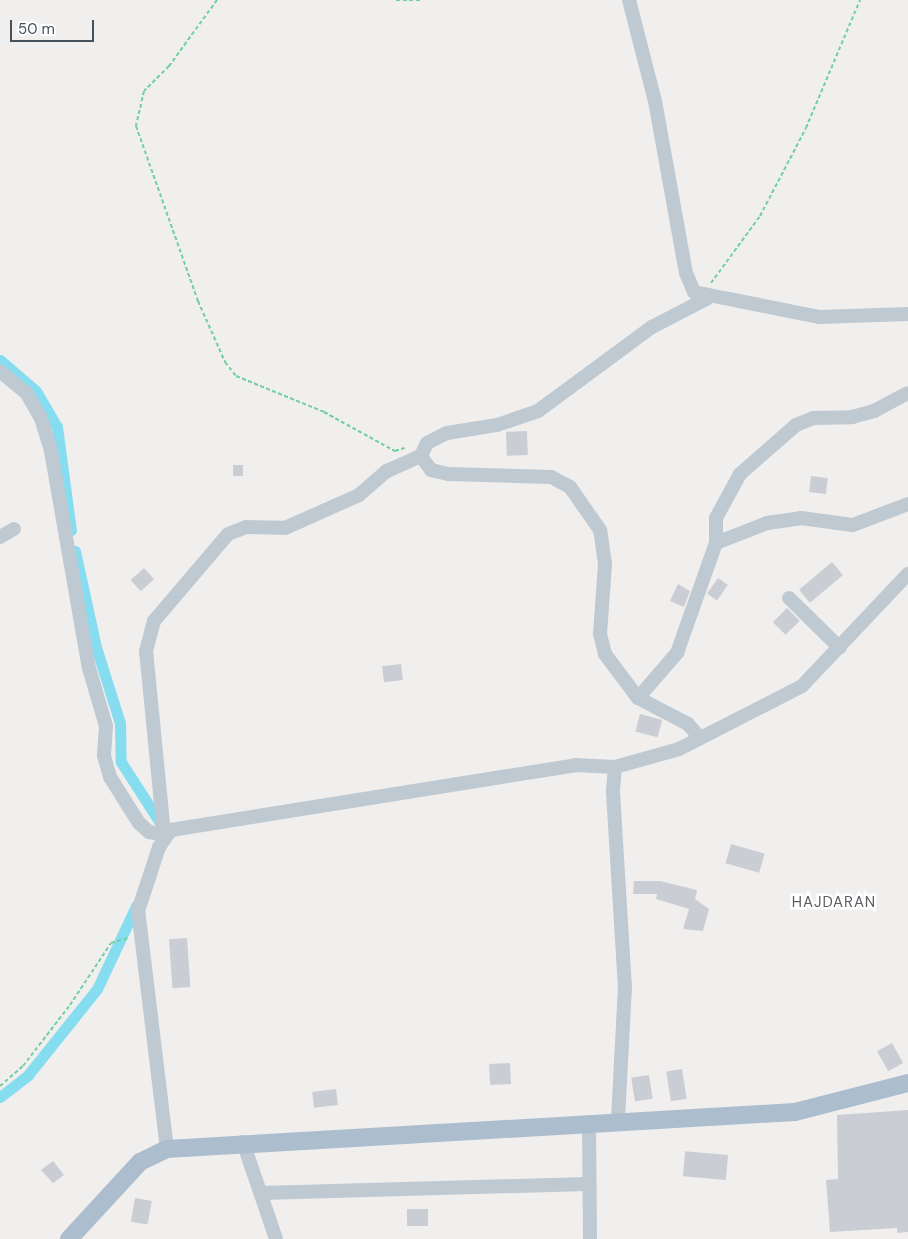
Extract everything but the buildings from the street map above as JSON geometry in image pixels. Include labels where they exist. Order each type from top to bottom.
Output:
[{"type":"main road","points":[[69,1239],[140,1162],[167,1149],[243,1142],[796,1112],[908,1083]]},
{"type":"street","points":[[629,0],[670,169],[686,273],[704,297]]},
{"type":"street","points":[[167,1149],[138,918],[141,896],[160,833],[146,651],[154,621],[228,534],[246,527],[285,528],[359,495],[387,471],[448,433],[497,425],[538,411],[652,328],[704,297],[819,317],[908,314]]},
{"type":"street","points":[[0,371],[27,394],[41,418],[89,668],[106,726],[104,756],[110,777],[160,833]]},
{"type":"street","points":[[638,698],[677,653],[716,543],[716,518],[740,474],[796,425],[813,418],[852,418],[874,412],[908,393]]},
{"type":"street","points":[[424,449],[431,470],[448,474],[551,477],[570,487],[600,530],[605,564],[600,634],[605,654],[638,698],[688,724],[700,738]]},
{"type":"street","points":[[716,543],[767,523],[801,518],[853,525],[908,504]]},
{"type":"street","points":[[0,537],[14,529]]},
{"type":"street","points":[[160,833],[191,825],[575,765],[615,767],[700,738],[788,695],[840,648],[908,574]]},
{"type":"street","points":[[789,598],[840,648]]},
{"type":"street","points":[[615,767],[613,792],[625,986],[618,1121]]},
{"type":"street","points":[[589,1122],[587,1184],[590,1239]]},
{"type":"street","points":[[243,1142],[262,1193],[276,1239]]},
{"type":"street","points":[[262,1193],[587,1184]]},
{"type":"path","points":[[217,0],[169,66],[144,91],[136,126],[198,301],[225,362],[236,376],[324,412],[395,450],[424,449]]},
{"type":"path","points":[[396,0],[421,0]]},
{"type":"path","points":[[704,297],[760,216],[806,128],[860,0]]},
{"type":"path","points":[[0,1086],[23,1066],[70,1005],[111,943],[121,938],[130,938]]},
{"type":"waterway","points":[[0,360],[36,391],[57,427],[71,530]]},
{"type":"waterway","points":[[75,551],[96,647],[120,723],[121,762],[161,824]]},
{"type":"waterway","points":[[0,1097],[28,1075],[97,989],[136,906]]},
{"type":"district","name":"HAJDARAN","points":[[834,903]]}]
